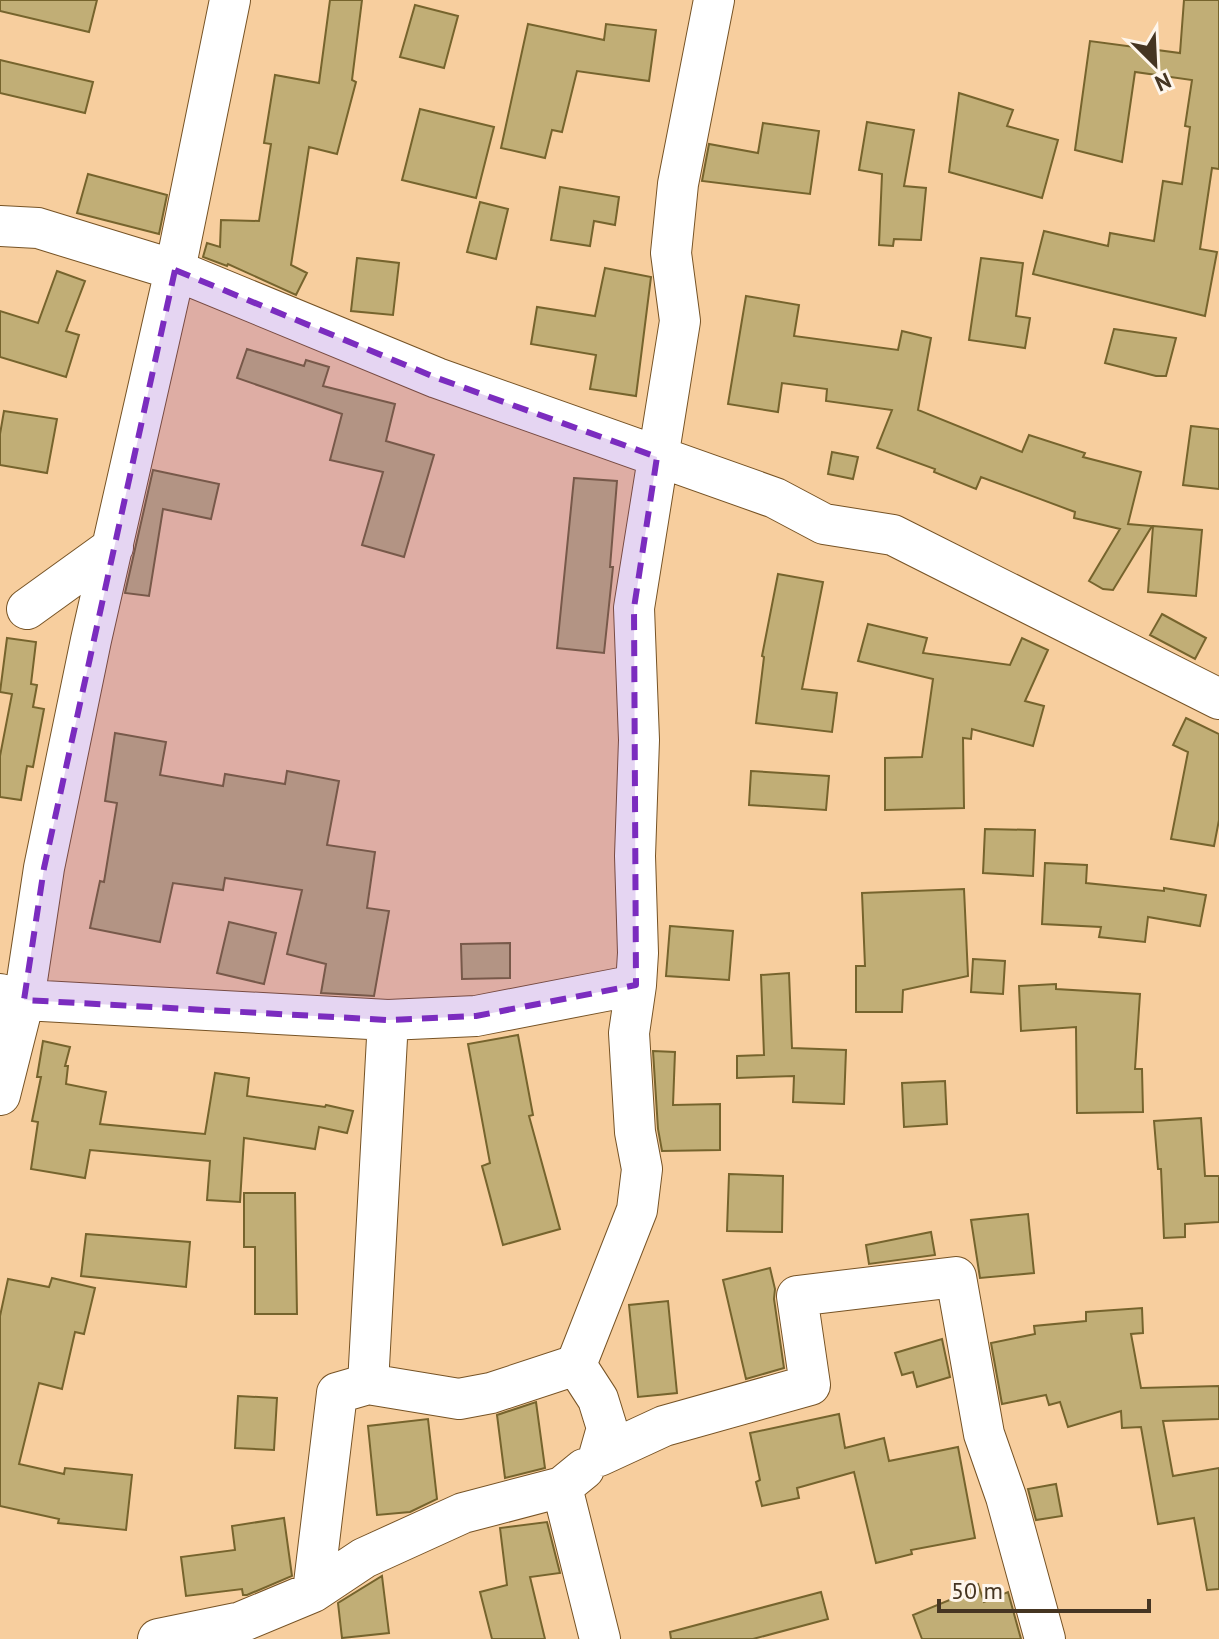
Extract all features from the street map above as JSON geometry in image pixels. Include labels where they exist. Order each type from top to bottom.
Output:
[{"type":"street","points":[[0,1095],[12,997],[44,868],[91,640],[175,270],[230,0]]},
{"type":"street","points":[[576,1365],[637,1210],[642,1169],[635,1132],[629,1033],[638,953],[635,856],[639,740],[634,608],[680,321],[671,253],[678,184],[714,0]]},
{"type":"street","points":[[0,226],[38,228],[175,270],[437,378],[775,498],[824,524],[893,535],[1219,699]]},
{"type":"street","points":[[13,611],[113,547]]},
{"type":"street","points":[[13,611],[91,640]]},
{"type":"street","points":[[12,997],[388,1020],[476,1016],[636,985]]},
{"type":"street","points":[[368,1384],[388,1020]]},
{"type":"street","points":[[158,1639],[241,1622],[313,1592],[364,1558],[463,1513],[562,1487],[599,1456],[664,1426],[810,1385],[797,1296],[956,1277],[984,1434],[1011,1512],[1045,1639]]},
{"type":"street","points":[[313,1592],[337,1393],[368,1384],[459,1399],[491,1393],[576,1365]]},
{"type":"street","points":[[576,1365],[598,1399],[607,1428],[599,1456]]},
{"type":"street","points":[[562,1487],[600,1639]]},
{"type":"highlighted area","points":[[175,270],[437,378],[657,457],[634,608],[636,985],[476,1016],[388,1020],[24,1000],[44,868]]},
{"type":"building","points":[[0,0],[97,0],[89,32],[0,11]]},
{"type":"building","points":[[330,0],[362,0],[352,80],[356,82],[337,154],[309,147],[291,265],[307,273],[296,295],[228,264],[203,257],[207,243],[220,247],[221,220],[259,221],[271,144],[264,143],[275,75],[319,83]]},
{"type":"building","points":[[1184,0],[1219,0],[1219,169],[1212,168],[1200,249],[1217,252],[1205,316],[1033,274],[1044,231],[1108,246],[1110,233],[1154,241],[1163,181],[1182,184],[1190,127],[1185,126],[1192,80],[1135,72],[1122,162],[1075,150],[1090,41],[1180,53]]},
{"type":"building","points":[[415,5],[458,16],[444,68],[400,57]]},
{"type":"building","points":[[528,24],[604,40],[606,24],[656,30],[649,81],[577,71],[562,132],[552,130],[545,158],[501,148]]},
{"type":"building","points":[[0,60],[93,82],[85,113],[0,93]]},
{"type":"building","points":[[959,93],[1013,110],[1007,126],[1058,140],[1042,198],[949,172]]},
{"type":"building","points":[[420,109],[494,127],[476,198],[402,180]]},
{"type":"building","points":[[867,122],[914,130],[904,186],[926,188],[921,240],[894,239],[893,246],[879,245],[882,174],[859,170]]},
{"type":"building","points":[[763,123],[819,131],[810,194],[702,181],[709,144],[758,153]]},
{"type":"building","points":[[88,174],[167,195],[159,234],[77,213]]},
{"type":"building","points":[[560,187],[619,197],[615,225],[594,221],[590,246],[551,240]]},
{"type":"building","points":[[480,202],[508,209],[496,259],[467,252]]},
{"type":"building","points":[[357,258],[399,263],[393,315],[351,311]]},
{"type":"building","points":[[981,258],[1023,263],[1016,316],[1030,318],[1025,348],[969,340]]},
{"type":"building","points":[[605,268],[651,277],[636,396],[590,389],[596,355],[531,344],[537,307],[595,316]]},
{"type":"building","points":[[57,271],[85,281],[66,331],[79,335],[66,377],[0,357],[0,311],[38,323]]},
{"type":"building","points":[[746,296],[799,305],[794,336],[898,350],[902,331],[931,338],[918,410],[1022,452],[1029,435],[1085,453],[1083,457],[1141,472],[1128,524],[1152,526],[1113,590],[1103,589],[1089,581],[1120,529],[1074,518],[1075,512],[981,477],[976,489],[934,472],[935,469],[877,448],[892,410],[826,401],[827,389],[782,383],[778,412],[728,404]]},
{"type":"building","points":[[1114,329],[1176,338],[1166,376],[1105,363]]},
{"type":"building","points":[[247,349],[304,366],[306,360],[329,367],[323,386],[395,404],[386,441],[434,455],[404,557],[362,545],[383,472],[330,460],[342,414],[237,378]]},
{"type":"building","points":[[4,411],[57,419],[47,473],[0,465]]},
{"type":"building","points":[[1191,426],[1219,429],[1219,489],[1183,485]]},
{"type":"building","points":[[832,452],[858,457],[853,479],[828,474]]},
{"type":"building","points":[[153,470],[219,484],[211,519],[163,509],[149,596],[125,593]]},
{"type":"building","points":[[574,478],[617,481],[610,567],[613,567],[604,653],[557,648]]},
{"type":"building","points":[[1153,526],[1202,530],[1196,596],[1148,592]]},
{"type":"building","points":[[778,574],[823,582],[802,689],[837,693],[832,732],[756,723],[762,656]]},
{"type":"building","points":[[1162,614],[1206,638],[1195,659],[1150,635]]},
{"type":"building","points":[[868,624],[927,638],[923,653],[1010,665],[1022,638],[1048,650],[1025,701],[1044,706],[1033,746],[972,729],[971,739],[963,738],[964,808],[885,810],[885,758],[922,757],[933,679],[858,661]]},
{"type":"building","points":[[7,638],[36,642],[31,684],[37,685],[33,707],[44,709],[33,767],[27,766],[21,800],[0,797],[0,756],[12,694],[0,692]]},
{"type":"building","points":[[1186,718],[1219,734],[1219,820],[1214,846],[1171,839],[1188,752],[1173,745]]},
{"type":"building","points":[[115,733],[166,742],[160,775],[223,786],[225,774],[285,784],[287,771],[339,781],[327,845],[375,852],[367,908],[389,911],[374,996],[321,993],[326,964],[287,954],[302,890],[225,878],[223,890],[173,883],[160,942],[90,928],[100,881],[104,882],[117,803],[105,801]]},
{"type":"building","points":[[751,771],[829,776],[826,810],[749,805]]},
{"type":"building","points":[[985,829],[1035,830],[1033,876],[983,873]]},
{"type":"building","points":[[1045,863],[1087,865],[1086,883],[1164,891],[1164,888],[1206,895],[1200,926],[1148,917],[1145,942],[1099,937],[1101,927],[1042,924]]},
{"type":"building","points":[[964,889],[968,976],[903,990],[902,1012],[856,1012],[856,966],[865,966],[862,893]]},
{"type":"building","points":[[229,922],[276,933],[264,984],[217,973]]},
{"type":"building","points":[[670,926],[733,931],[729,980],[666,976]]},
{"type":"building","points":[[510,943],[510,978],[462,979],[461,944]]},
{"type":"building","points":[[973,959],[1005,961],[1003,994],[971,992]]},
{"type":"building","points":[[789,973],[792,1048],[846,1050],[844,1104],[793,1102],[794,1076],[737,1078],[737,1056],[764,1055],[761,975]]},
{"type":"building","points":[[1056,984],[1056,989],[1140,994],[1135,1069],[1142,1069],[1143,1112],[1077,1113],[1076,1027],[1021,1031],[1019,986]]},
{"type":"building","points":[[518,1035],[533,1115],[529,1116],[560,1229],[503,1245],[482,1166],[490,1163],[468,1044]]},
{"type":"building","points":[[43,1041],[70,1047],[65,1066],[68,1066],[66,1084],[106,1092],[100,1124],[205,1134],[215,1073],[249,1078],[247,1096],[353,1111],[347,1133],[319,1127],[315,1149],[244,1138],[240,1202],[207,1200],[210,1161],[90,1150],[85,1178],[31,1169],[38,1122],[32,1121],[41,1077],[37,1077]]},
{"type":"building","points":[[653,1051],[675,1052],[673,1105],[720,1104],[720,1150],[662,1151]]},
{"type":"building","points":[[945,1081],[947,1124],[904,1127],[902,1083]]},
{"type":"building","points":[[1201,1118],[1205,1176],[1219,1176],[1219,1222],[1185,1224],[1185,1237],[1164,1238],[1161,1169],[1158,1169],[1154,1121]]},
{"type":"building","points":[[729,1174],[783,1176],[782,1232],[727,1231]]},
{"type":"building","points":[[244,1193],[295,1193],[297,1314],[255,1314],[255,1247],[244,1247]]},
{"type":"building","points":[[1028,1214],[1034,1273],[980,1278],[971,1220]]},
{"type":"building","points":[[931,1232],[935,1255],[869,1264],[866,1245]]},
{"type":"building","points":[[86,1234],[190,1242],[186,1287],[81,1276]]},
{"type":"building","points":[[770,1268],[784,1368],[746,1379],[723,1280]]},
{"type":"building","points":[[52,1278],[95,1288],[84,1334],[75,1332],[62,1389],[39,1383],[19,1464],[64,1474],[65,1468],[132,1475],[126,1530],[58,1523],[59,1519],[0,1506],[0,1316],[8,1279],[49,1287]]},
{"type":"building","points":[[668,1301],[677,1393],[638,1397],[629,1305]]},
{"type":"building","points":[[1142,1308],[1143,1333],[1131,1334],[1141,1388],[1219,1386],[1219,1419],[1163,1421],[1173,1476],[1219,1468],[1219,1589],[1207,1590],[1194,1518],[1158,1524],[1141,1427],[1122,1428],[1121,1411],[1068,1427],[1060,1402],[1049,1405],[1046,1395],[1002,1404],[991,1343],[1035,1334],[1034,1326],[1086,1321],[1086,1312]]},
{"type":"building","points":[[942,1339],[950,1377],[917,1387],[913,1372],[902,1375],[895,1353]]},
{"type":"building","points":[[238,1396],[277,1398],[274,1450],[235,1448]]},
{"type":"building","points":[[536,1402],[545,1468],[505,1478],[497,1415]]},
{"type":"building","points":[[839,1414],[845,1448],[884,1438],[889,1461],[958,1447],[975,1538],[911,1550],[912,1554],[876,1563],[854,1472],[797,1488],[799,1498],[762,1506],[750,1433]]},
{"type":"building","points":[[428,1419],[437,1499],[410,1512],[377,1515],[368,1426]]},
{"type":"building","points":[[1056,1484],[1062,1516],[1036,1520],[1028,1489]]},
{"type":"building","points":[[284,1518],[292,1576],[247,1595],[243,1595],[242,1589],[186,1596],[181,1557],[235,1550],[232,1526]]},
{"type":"building","points":[[547,1522],[560,1573],[530,1577],[545,1639],[492,1639],[480,1592],[507,1585],[500,1528]]},
{"type":"building","points":[[382,1576],[389,1633],[342,1638],[338,1603]]},
{"type":"building","points":[[978,1584],[984,1602],[1008,1592],[1021,1639],[922,1639],[913,1615],[957,1597],[955,1592]]},
{"type":"building","points":[[821,1592],[828,1619],[753,1639],[671,1639],[670,1632]]}]
